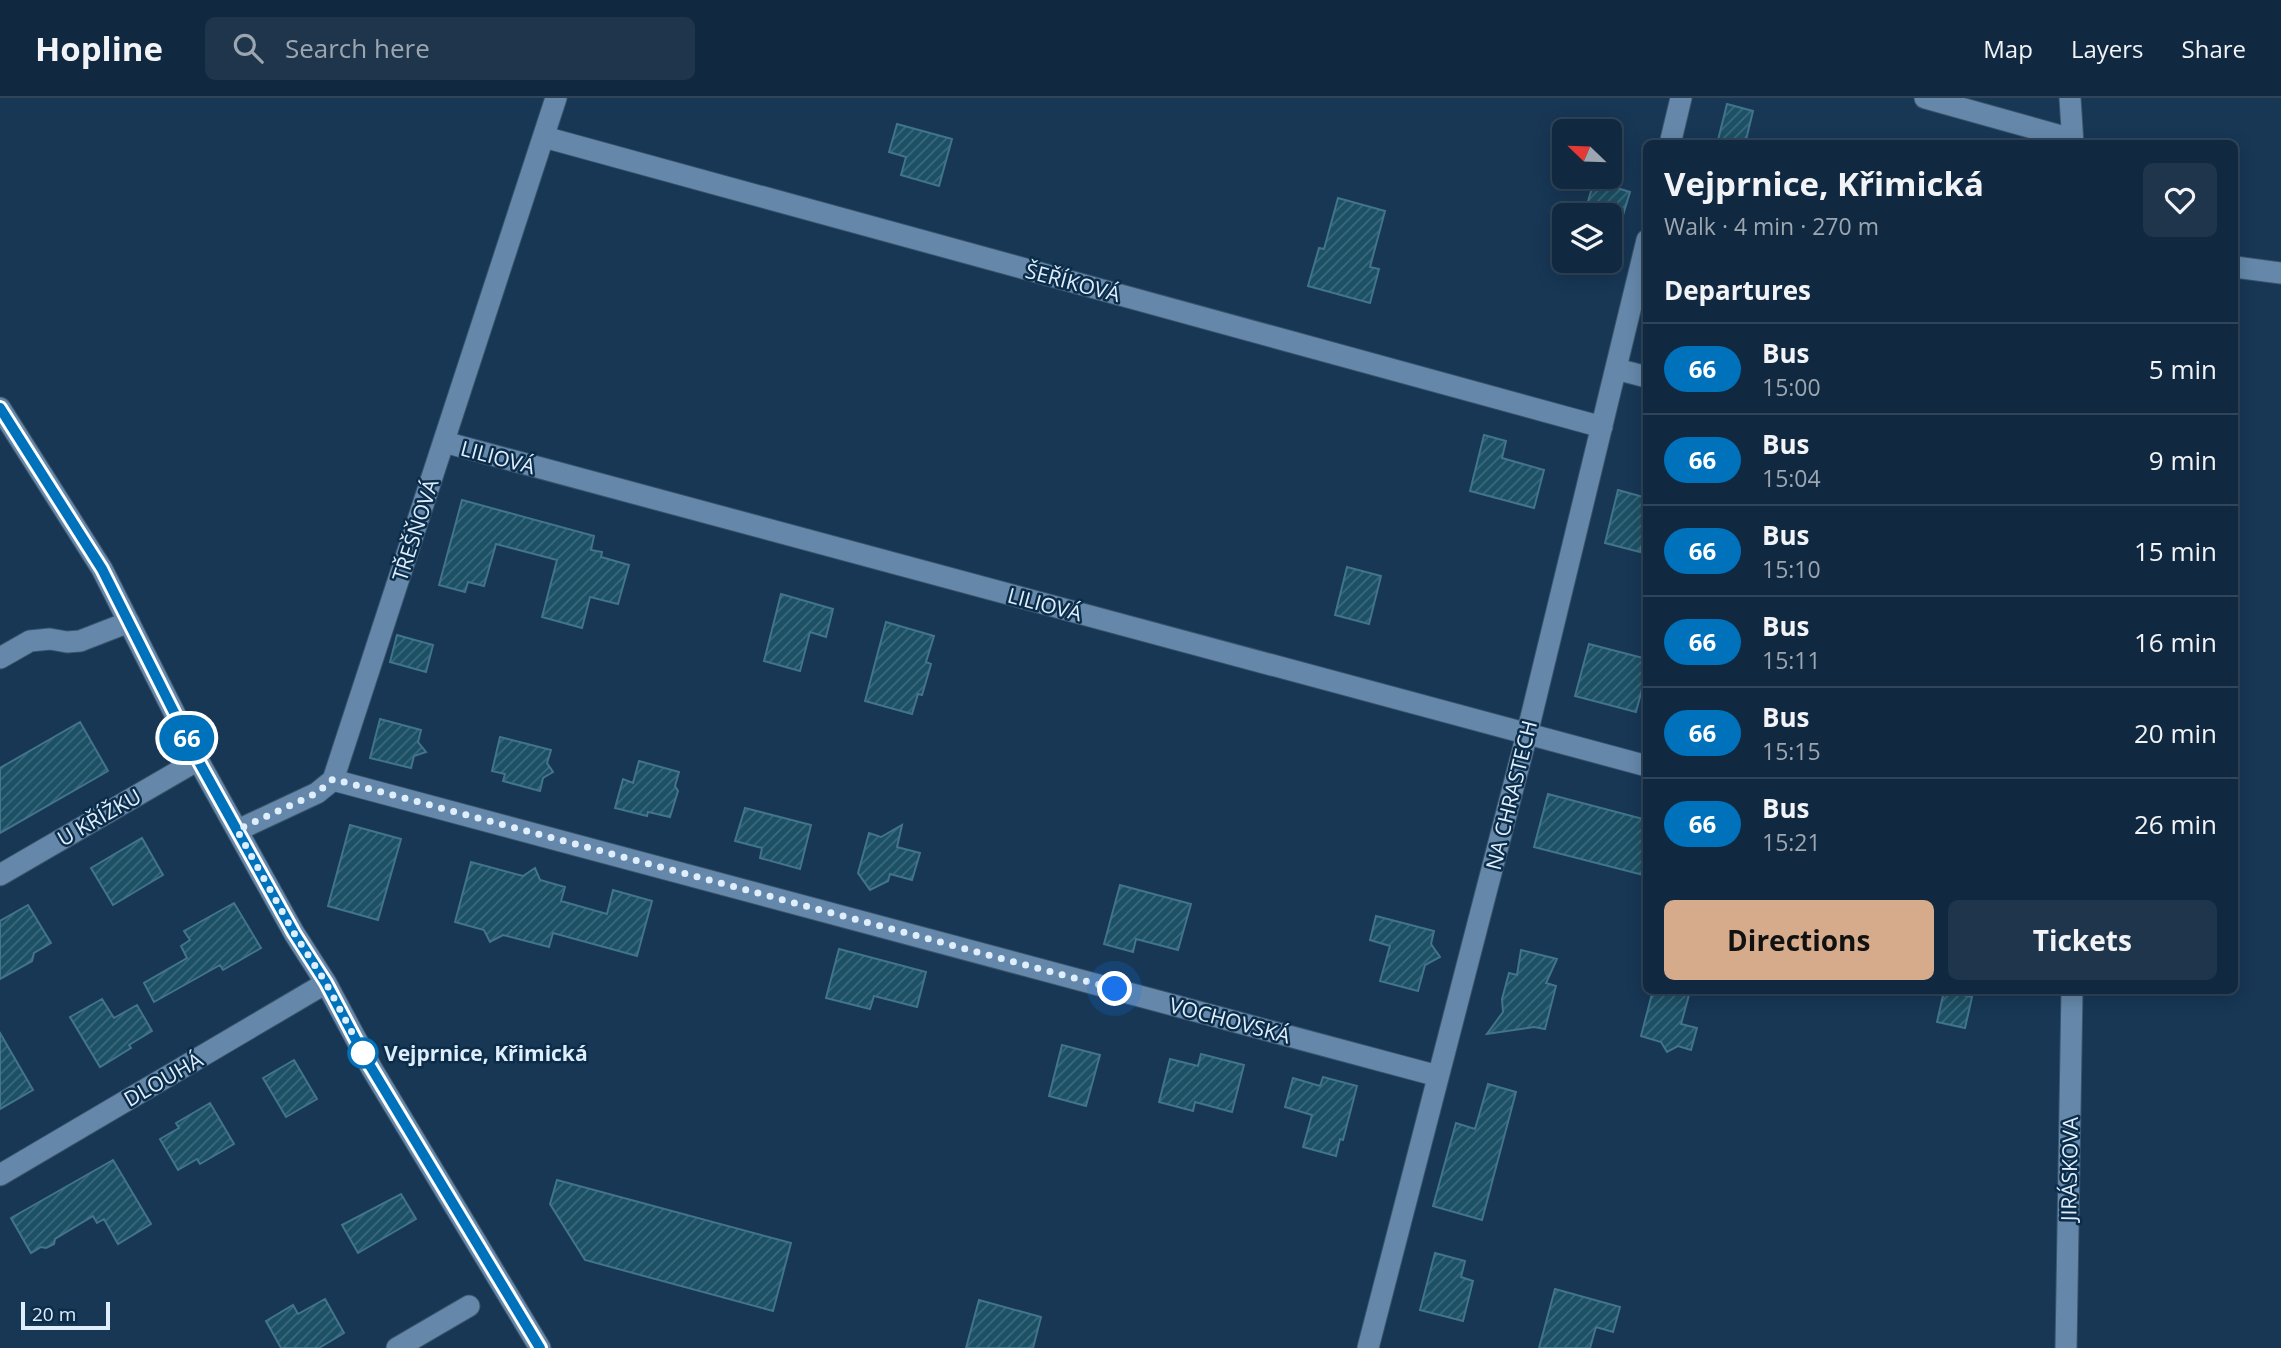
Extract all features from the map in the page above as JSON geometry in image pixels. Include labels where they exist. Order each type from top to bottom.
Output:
[{"type":"street","name":"TŘEŠŇOVÁ","points":[[333,779],[556,98]]},
{"type":"street","points":[[1671,140],[1681,98]]},
{"type":"street","points":[[1925,98],[2070,140]]},
{"type":"street","points":[[2070,98],[2073,140]]},
{"type":"street","name":"ŠEŘÍKOVÁ","points":[[544,137],[1602,427]]},
{"type":"street","name":"NA CHRASTECH","points":[[1368,1348],[1527,734],[1643,256]]},
{"type":"street","points":[[2238,267],[2281,273]]},
{"type":"street","points":[[1615,369],[1643,376]]},
{"type":"street","points":[[0,408],[102,569],[198,760],[294,933],[326,983],[366,1059],[540,1348]]},
{"type":"street","name":"LILIOVÁ","points":[[444,442],[1643,765]]},
{"type":"street","points":[[0,658],[30,641],[80,641],[129,622]]},
{"type":"street","name":"U KŘÍŽKU","points":[[0,875],[198,760]]},
{"type":"street","points":[[237,830],[317,793],[333,779]]},
{"type":"street","name":"VOCHOVSKÁ","points":[[333,779],[1438,1076]]},
{"type":"street","name":"DLOUHÁ","points":[[0,1175],[326,983]]},
{"type":"street","name":"JIRÁSKOVA","points":[[2066,1348],[2072,994]]},
{"type":"street","points":[[397,1348],[469,1306]]},
{"type":"building","points":[[1727,104],[1753,111],[1746,140],[1718,140]]},
{"type":"building","points":[[897,124],[952,139],[939,186],[901,175],[906,157],[889,152]]},
{"type":"building","points":[[1592,189],[1620,189],[1630,192],[1623,215],[1622,203],[1588,203]]},
{"type":"building","points":[[1338,198],[1385,211],[1370,267],[1379,269],[1370,303],[1308,286],[1319,248],[1324,249]]},
{"type":"building","points":[[1484,435],[1506,441],[1502,458],[1544,470],[1534,508],[1470,491]]},
{"type":"building","points":[[1618,490],[1643,497],[1643,540],[1640,552],[1605,543]]},
{"type":"building","points":[[462,500],[594,536],[591,550],[602,552],[601,557],[629,565],[618,604],[590,597],[582,628],[542,617],[557,560],[496,544],[484,586],[468,582],[465,592],[439,585]]},
{"type":"building","points":[[1347,567],[1381,576],[1369,624],[1335,615]]},
{"type":"building","points":[[781,594],[833,609],[826,637],[810,632],[800,671],[764,661]]},
{"type":"building","points":[[886,622],[934,636],[926,662],[931,664],[922,695],[918,694],[912,714],[865,701]]},
{"type":"building","points":[[397,635],[433,645],[426,672],[390,662]]},
{"type":"building","points":[[1589,644],[1643,658],[1643,685],[1636,712],[1575,696]]},
{"type":"building","points":[[380,719],[421,730],[418,742],[426,752],[414,756],[411,768],[370,758]]},
{"type":"building","points":[[80,722],[108,771],[0,833],[0,768]]},
{"type":"building","points":[[500,737],[551,750],[547,763],[553,772],[543,778],[540,791],[503,781],[505,774],[492,771]]},
{"type":"building","points":[[639,761],[679,772],[675,786],[678,791],[670,817],[648,812],[647,816],[615,808],[623,779],[633,783]]},
{"type":"building","points":[[1548,794],[1643,819],[1643,875],[1534,847]]},
{"type":"building","points":[[745,808],[811,825],[800,869],[760,858],[762,848],[735,841]]},
{"type":"building","points":[[350,825],[401,839],[378,920],[328,906]]},
{"type":"building","points":[[902,825],[897,847],[920,853],[912,880],[890,874],[888,881],[870,890],[858,873],[869,833],[881,837]]},
{"type":"building","points":[[142,838],[163,875],[113,905],[91,868]]},
{"type":"building","points":[[471,862],[523,876],[535,868],[540,880],[565,887],[561,901],[607,914],[613,890],[652,901],[637,956],[553,933],[549,947],[503,935],[490,942],[484,930],[455,922]]},
{"type":"building","points":[[1120,885],[1191,904],[1178,950],[1136,939],[1133,952],[1104,944]]},
{"type":"building","points":[[234,903],[261,948],[223,970],[220,965],[154,1002],[144,983],[187,958],[181,946],[190,940],[184,931]]},
{"type":"building","points":[[28,905],[51,943],[34,953],[32,961],[0,979],[0,921]]},
{"type":"building","points":[[1376,916],[1434,931],[1431,944],[1440,957],[1425,965],[1418,991],[1380,981],[1390,946],[1370,940]]},
{"type":"building","points":[[839,949],[926,972],[917,1007],[874,996],[870,1009],[826,998]]},
{"type":"building","points":[[1521,950],[1557,959],[1546,983],[1556,986],[1545,1029],[1534,1027],[1487,1034],[1503,1012],[1502,999],[1509,973],[1517,975]]},
{"type":"building","points":[[1652,994],[1689,995],[1681,1024],[1697,1028],[1691,1050],[1678,1046],[1667,1052],[1661,1042],[1641,1036]]},
{"type":"building","points":[[1943,994],[1972,997],[1965,1028],[1937,1022]]},
{"type":"building","points":[[102,999],[114,1018],[137,1005],[152,1031],[100,1067],[70,1017]]},
{"type":"building","points":[[0,1033],[33,1090],[0,1109]]},
{"type":"building","points":[[1062,1045],[1100,1055],[1086,1106],[1049,1096]]},
{"type":"building","points":[[1201,1054],[1244,1065],[1232,1112],[1195,1102],[1193,1111],[1159,1102],[1170,1059],[1198,1066]]},
{"type":"building","points":[[294,1060],[317,1099],[286,1117],[263,1078]]},
{"type":"building","points":[[1323,1077],[1357,1086],[1343,1140],[1340,1139],[1336,1156],[1303,1147],[1312,1115],[1285,1107],[1293,1078],[1320,1086]]},
{"type":"building","points":[[1488,1084],[1516,1092],[1482,1220],[1433,1206],[1456,1123],[1475,1129]]},
{"type":"building","points":[[210,1103],[234,1144],[200,1164],[197,1159],[178,1170],[160,1139],[179,1128],[176,1123]]},
{"type":"building","points":[[113,1160],[151,1224],[118,1244],[104,1219],[97,1223],[93,1216],[55,1239],[54,1244],[31,1253],[11,1218]]},
{"type":"building","points":[[557,1180],[791,1243],[773,1311],[585,1260],[550,1204]]},
{"type":"building","points":[[401,1194],[416,1219],[358,1253],[342,1225]]},
{"type":"building","points":[[1435,1253],[1465,1261],[1461,1277],[1473,1281],[1463,1321],[1420,1310]]},
{"type":"building","points":[[1555,1289],[1620,1307],[1613,1332],[1596,1327],[1590,1348],[1539,1348]]},
{"type":"building","points":[[325,1299],[344,1333],[319,1348],[281,1348],[266,1321],[293,1305],[298,1314]]},
{"type":"building","points":[[979,1300],[1041,1317],[1033,1348],[966,1348]]},
{"type":"bus line","name":"66","points":[[0,408],[102,569],[198,760],[294,933],[326,983],[366,1059],[540,1348]]},
{"type":"place","name":"Vejprnice, Křimická","points":[[363,1053]]},
{"type":"route","points":[[363,1053],[366,1059],[326,983],[294,933],[237,830],[317,793],[333,779],[1115,989]]}]
